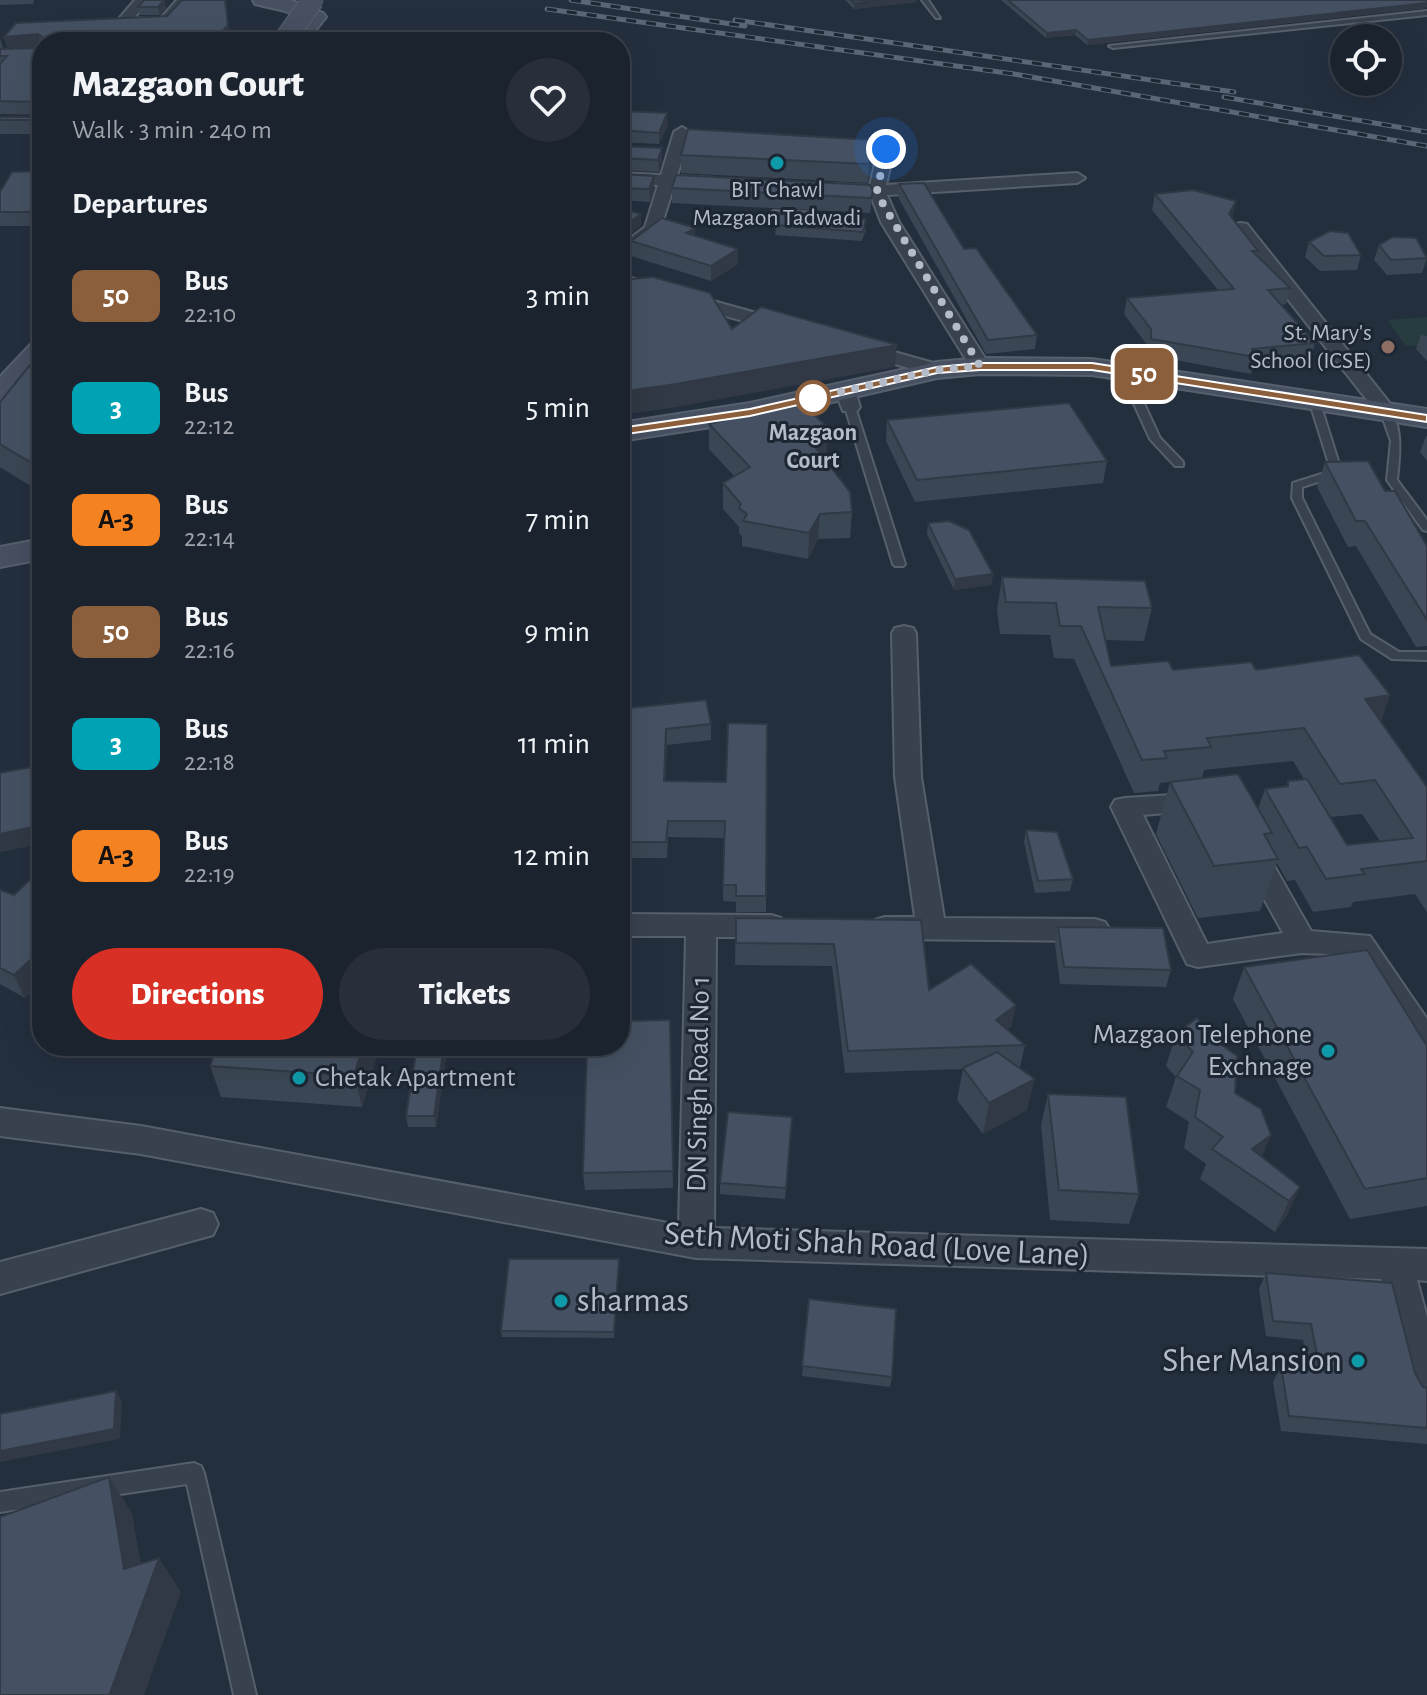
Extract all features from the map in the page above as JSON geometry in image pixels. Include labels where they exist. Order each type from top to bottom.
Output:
[{"type":"main road","points":[[262,0],[291,6],[316,17],[304,32]]},
{"type":"main road","points":[[290,32],[313,0]]},
{"type":"main road","points":[[271,32],[277,19],[291,6]]},
{"type":"main road","points":[[0,394],[32,360]]},
{"type":"main road","points":[[630,428],[848,399],[937,370],[980,366],[1092,367],[1427,418]]},
{"type":"main road","points":[[3,553],[32,550]]},
{"type":"street","points":[[142,0],[123,22],[165,22],[184,0]]},
{"type":"street","points":[[630,247],[653,229],[667,180],[668,152],[682,132]]},
{"type":"street","points":[[886,149],[877,191],[883,221],[980,366]]},
{"type":"street","points":[[630,178],[727,183]]},
{"type":"street","points":[[817,188],[877,191],[1077,178]]},
{"type":"street","points":[[774,216],[832,219]]},
{"type":"street","points":[[1241,228],[1385,410]]},
{"type":"street","points":[[630,283],[801,331]]},
{"type":"street","points":[[846,344],[937,370]]},
{"type":"street","points":[[904,633],[908,777],[931,928]]},
{"type":"street","points":[[1302,942],[1225,801],[1125,807],[1198,956],[1302,942],[1360,944],[1427,1044]]},
{"type":"street","points":[[630,925],[793,927]]},
{"type":"street","name":"DN Singh Road No 1","points":[[696,1243],[701,926]]},
{"type":"street","points":[[854,927],[1126,930]]},
{"type":"street","name":"Seth Moti Shah Road (Love Lane)","points":[[0,1122],[141,1140],[696,1243],[1411,1265]]},
{"type":"street","points":[[0,1278],[201,1224]]},
{"type":"street","points":[[1411,1265],[1427,1387]]},
{"type":"lane","points":[[925,0],[938,17]]},
{"type":"lane","points":[[1113,46],[1427,13]]},
{"type":"lane","points":[[1124,371],[1155,439],[1179,464]]},
{"type":"lane","points":[[848,399],[899,564]]},
{"type":"lane","points":[[1314,400],[1335,467],[1332,474],[1297,485],[1297,498],[1365,636],[1396,656],[1427,656]]},
{"type":"lane","points":[[1385,410],[1396,441],[1392,480],[1427,528]]},
{"type":"lane","points":[[0,1502],[194,1473],[245,1695]]},
{"type":"green space","points":[[1427,317],[1427,347],[1405,345],[1388,320]]},
{"type":"building","points":[[144,0],[164,0],[158,7],[138,7]]},
{"type":"building","points":[[182,0],[225,0],[228,25],[222,32],[32,32],[32,35],[4,37],[16,23],[167,16]]},
{"type":"building","points":[[851,0],[886,0],[854,3]]},
{"type":"building","points":[[1008,0],[1427,0],[1427,3],[1088,40],[1076,30],[1047,33]]},
{"type":"building","points":[[32,48],[32,102],[0,101],[0,64],[7,56],[0,56],[0,49]]},
{"type":"building","points":[[630,111],[667,113],[659,133],[630,131]]},
{"type":"building","points":[[0,117],[32,117],[32,120],[0,120]]},
{"type":"building","points":[[688,129],[874,140],[869,164],[681,155]]},
{"type":"building","points":[[630,146],[662,148],[658,160],[630,159]]},
{"type":"building","points":[[32,171],[32,212],[0,212],[0,192],[12,172]]},
{"type":"building","points":[[630,175],[654,176],[649,189],[630,188]]},
{"type":"building","points":[[676,175],[870,185],[873,191],[871,198],[672,188]]},
{"type":"building","points":[[924,183],[964,249],[976,248],[1037,335],[988,340],[899,184]]},
{"type":"building","points":[[1193,190],[1236,201],[1229,214],[1258,251],[1252,251],[1290,288],[1268,290],[1315,343],[1252,349],[1255,357],[1151,339],[1151,329],[1127,298],[1234,289],[1155,194]]},
{"type":"building","points":[[630,211],[641,214],[630,222]]},
{"type":"building","points":[[779,214],[866,219],[863,232],[776,225]]},
{"type":"building","points":[[662,218],[695,228],[686,233],[738,249],[711,266],[631,241]]},
{"type":"building","points":[[1330,231],[1348,233],[1361,255],[1324,256],[1309,242]]},
{"type":"building","points":[[1393,237],[1416,238],[1427,258],[1391,260],[1379,245]]},
{"type":"building","points":[[653,277],[710,293],[732,329],[761,307],[897,345],[630,391],[630,279]]},
{"type":"building","points":[[32,362],[32,463],[0,444],[0,402]]},
{"type":"building","points":[[800,401],[828,428],[805,434],[850,492],[852,512],[820,514],[809,533],[743,521],[747,514],[739,508],[741,504],[723,483],[750,467],[709,424]]},
{"type":"building","points":[[1069,403],[1107,461],[917,480],[887,420]]},
{"type":"building","points":[[1368,461],[1385,491],[1395,491],[1427,546],[1427,620],[1365,521],[1356,521],[1325,462]]},
{"type":"building","points":[[949,521],[969,530],[993,574],[955,579],[928,523]]},
{"type":"building","points":[[1002,577],[1145,581],[1152,608],[1098,607],[1111,666],[1168,661],[1173,670],[1251,662],[1256,670],[1359,655],[1390,695],[1365,699],[1427,787],[1427,861],[1361,869],[1365,874],[1326,879],[1307,847],[1299,848],[1265,789],[1288,786],[1288,781],[1307,779],[1347,845],[1413,838],[1375,780],[1340,784],[1304,728],[1207,738],[1211,747],[1164,751],[1167,758],[1142,760],[1081,626],[1060,626],[1056,603],[1006,602]]},
{"type":"building","points":[[706,700],[711,724],[666,729],[664,781],[726,782],[728,723],[767,724],[766,896],[736,896],[736,885],[723,885],[725,821],[668,821],[666,842],[630,842],[630,708]]},
{"type":"building","points":[[32,767],[32,827],[0,834],[0,773]]},
{"type":"building","points":[[1238,774],[1272,833],[1264,834],[1278,859],[1214,866],[1170,782]]},
{"type":"building","points":[[1026,830],[1057,832],[1073,879],[1038,881]]},
{"type":"building","points":[[32,878],[32,958],[14,975],[0,968],[0,890],[14,895]]},
{"type":"building","points":[[736,918],[921,920],[929,990],[971,964],[1016,1005],[996,1020],[1025,1045],[848,1051],[834,944],[736,943]]},
{"type":"building","points":[[1058,927],[1163,928],[1171,970],[1064,967]]},
{"type":"building","name":"Mazgaon Telephone Exchnage","points":[[1367,950],[1427,1046],[1427,1178],[1365,1189],[1244,967]]},
{"type":"building","points":[[1197,1018],[1211,1037],[1237,1056],[1235,1093],[1261,1109],[1271,1135],[1252,1149],[1300,1187],[1289,1201],[1212,1149],[1223,1137],[1195,1117],[1200,1090],[1177,1076],[1193,1052],[1176,1034]]},
{"type":"building","points":[[670,1020],[673,1171],[583,1173],[587,1056],[630,1056],[630,1021]]},
{"type":"building","points":[[997,1052],[1035,1079],[989,1103],[963,1068]]},
{"type":"building","points":[[214,1056],[360,1056],[354,1076],[210,1066]]},
{"type":"building","points":[[415,1056],[443,1056],[434,1116],[406,1116]]},
{"type":"building","points":[[1048,1094],[1126,1097],[1139,1194],[1059,1190]]},
{"type":"building","points":[[728,1112],[792,1117],[786,1188],[720,1183]]},
{"type":"building","name":"sharmas","points":[[509,1259],[619,1259],[614,1332],[501,1331]]},
{"type":"building","name":"Sher Mansion","points":[[1266,1273],[1392,1283],[1415,1373],[1423,1387],[1427,1388],[1427,1428],[1289,1416],[1281,1366],[1320,1370],[1311,1324],[1273,1321]]},
{"type":"building","points":[[809,1299],[896,1309],[892,1377],[802,1366]]},
{"type":"building","points":[[116,1391],[114,1429],[0,1451],[0,1414]]},
{"type":"building","points":[[109,1477],[124,1569],[159,1558],[110,1695],[0,1695],[0,1517]]},
{"type":"railway","points":[[571,0],[745,26]]},
{"type":"railway","points":[[547,9],[1014,74],[1427,146]]},
{"type":"railway","points":[[735,20],[1234,92]]},
{"type":"railway","points":[[1224,97],[1427,132]]},
{"type":"bus line","name":"50","points":[[630,431],[750,412],[937,370],[980,366],[1092,367],[1427,418]]},
{"type":"place","name":"BIT Chawl Mazgaon Tadwadi","points":[[777,163]]},
{"type":"place","name":"St. Mary's School (ICSE)","points":[[1388,347]]},
{"type":"place","name":"Mazgaon Court","points":[[813,398]]},
{"type":"place","name":"Mazgaon Telephone Exchnage","points":[[1328,1051]]},
{"type":"place","name":"Chetak Apartment","points":[[299,1078]]},
{"type":"place","name":"sharmas","points":[[561,1301]]},
{"type":"place","name":"Sher Mansion","points":[[1358,1361]]},
{"type":"route","points":[[813,398],[937,370],[980,366],[890,222],[877,191],[886,149]]}]
